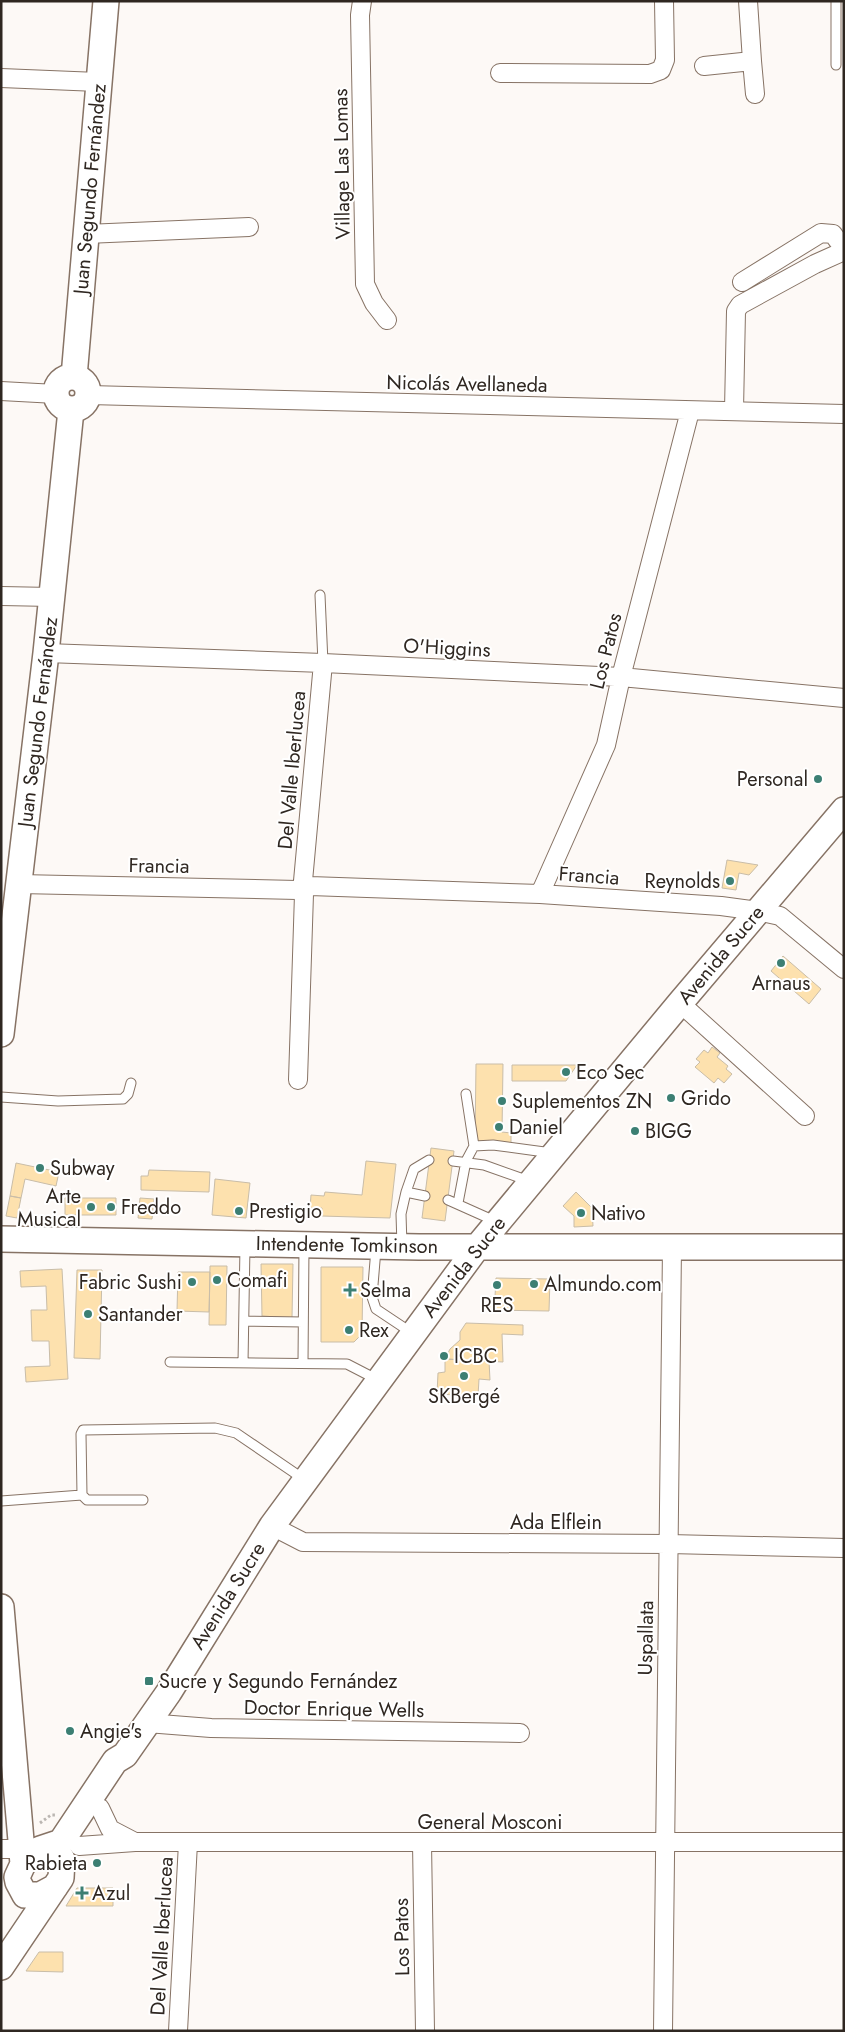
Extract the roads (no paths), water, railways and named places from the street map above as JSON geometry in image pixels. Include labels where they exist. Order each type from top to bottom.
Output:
[{"type":"main road","name":"Juan Segundo Fernández","points":[[1,1034],[8,909],[19,884],[52,596],[72,394],[106,1]]},
{"type":"main road","name":"Avenida Sucre","points":[[6,1960],[16,1926],[29,1856],[61,1842],[115,1762],[125,1755],[169,1692],[272,1526],[478,1246],[680,1003],[844,810]]},
{"type":"main road","name":"Intendente Tomkinson","points":[[1,1239],[376,1246],[844,1247]]},
{"type":"main road","points":[[1,1607],[20,1809],[32,1838],[29,1856],[25,1895],[34,1896],[58,1883],[62,1859],[29,1856]]},
{"type":"main road","name":"Avenida Sucre","points":[[6,1960],[58,1883],[125,1767],[125,1755]]},
{"type":"street","name":"Village Las Lomas","points":[[362,1],[360,15],[365,284],[374,303],[387,320]]},
{"type":"street","points":[[500,73],[650,74],[661,70],[665,60],[664,1]]},
{"type":"street","points":[[748,1],[754,94]]},
{"type":"street","points":[[704,66],[752,61]]},
{"type":"street","points":[[1,78],[98,82]]},
{"type":"street","points":[[86,234],[249,227]]},
{"type":"street","points":[[734,410],[736,311],[740,305],[806,268],[844,250],[833,234],[821,233],[742,282]]},
{"type":"street","name":"Nicolás Avellaneda","points":[[1,392],[844,414]]},
{"type":"street","name":"Los Patos","points":[[540,894],[606,745],[621,677],[690,411]]},
{"type":"street","points":[[1,596],[52,596]]},
{"type":"street","name":"O'Higgins","points":[[46,653],[323,663],[621,677],[844,698]]},
{"type":"street","name":"Del Valle Iberlucea","points":[[298,1080],[304,888],[323,663]]},
{"type":"street","name":"Francia","points":[[19,884],[540,894],[721,906],[780,916],[844,970]]},
{"type":"street","points":[[680,1003],[805,1116]]},
{"type":"street","name":"Uspallata","points":[[663,2031],[672,1247]]},
{"type":"street","name":"Ada Elflein","points":[[272,1526],[303,1542],[669,1544],[844,1548]]},
{"type":"street","name":"Doctor Enrique Wells","points":[[147,1723],[212,1728],[520,1733]]},
{"type":"street","name":"General Mosconi","points":[[100,1808],[110,1829],[136,1842]]},
{"type":"street","name":"General Mosconi","points":[[79,1846],[136,1842],[844,1842]]},
{"type":"street","name":"Del Valle Iberlucea","points":[[178,2031],[188,1843]]},
{"type":"street","name":"Los Patos","points":[[422,1843],[425,2031]]},
{"type":"lane","points":[[836,1],[836,65]]},
{"type":"lane","points":[[320,595],[323,663]]},
{"type":"lane","points":[[1,1096],[58,1101],[123,1099],[128,1094],[131,1083]]},
{"type":"lane","points":[[458,1203],[466,1161],[474,1146],[466,1094]]},
{"type":"lane","points":[[474,1146],[493,1146],[555,1154]]},
{"type":"lane","points":[[402,1246],[401,1214],[406,1192],[414,1169],[429,1160]]},
{"type":"lane","points":[[452,1161],[466,1161],[501,1170],[531,1182]]},
{"type":"lane","points":[[406,1192],[425,1196]]},
{"type":"lane","points":[[448,1200],[498,1222]]},
{"type":"lane","points":[[243,1363],[245,1243]]},
{"type":"lane","points":[[303,1363],[304,1245]]},
{"type":"lane","points":[[376,1246],[372,1297],[376,1309],[413,1333]]},
{"type":"lane","points":[[244,1321],[303,1322]]},
{"type":"lane","points":[[170,1362],[347,1364],[378,1380]]},
{"type":"lane","points":[[143,1500],[87,1500],[82,1495],[81,1434],[83,1430],[215,1428],[229,1431],[243,1437],[306,1480]]},
{"type":"lane","points":[[1,1501],[82,1495]]},
{"type":"place","name":"Personal","points":[[818,779]]},
{"type":"place","name":"Reynolds","points":[[730,881]]},
{"type":"place","name":"Arnaus","points":[[781,963]]},
{"type":"place","name":"Eco Sec","points":[[566,1072]]},
{"type":"place","name":"Grido","points":[[671,1098]]},
{"type":"place","name":"Suplementos ZN","points":[[502,1101]]},
{"type":"place","name":"Daniel","points":[[499,1127]]},
{"type":"place","name":"BIGG","points":[[635,1131]]},
{"type":"place","name":"Subway","points":[[40,1168]]},
{"type":"place","name":"Arte Musical","points":[[91,1207]]},
{"type":"place","name":"Freddo","points":[[111,1207]]},
{"type":"place","name":"Prestigio","points":[[239,1211]]},
{"type":"place","name":"Nativo","points":[[581,1213]]},
{"type":"place","name":"Comafi","points":[[217,1280]]},
{"type":"place","name":"Fabric Sushi","points":[[192,1282]]},
{"type":"place","name":"Almundo.com","points":[[534,1284]]},
{"type":"place","name":"RES","points":[[497,1285]]},
{"type":"place","name":"Selma","points":[[350,1290]]},
{"type":"place","name":"Santander","points":[[88,1314]]},
{"type":"place","name":"Rex","points":[[349,1330]]},
{"type":"place","name":"ICBC","points":[[444,1356]]},
{"type":"place","name":"SKBergé","points":[[464,1376]]},
{"type":"place","name":"Sucre y Segundo Fernández","points":[[149,1681]]},
{"type":"place","name":"Angie's","points":[[70,1731]]},
{"type":"place","name":"Rabieta","points":[[97,1863]]},
{"type":"place","name":"Azul","points":[[82,1893]]}]
